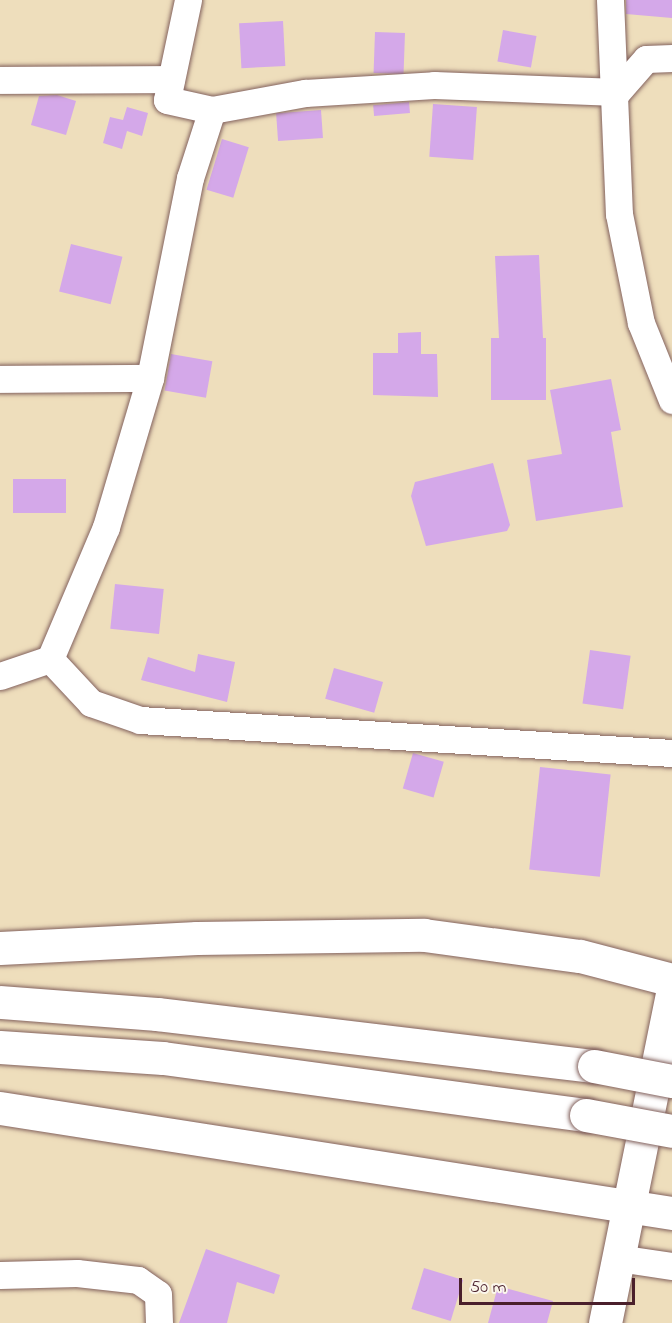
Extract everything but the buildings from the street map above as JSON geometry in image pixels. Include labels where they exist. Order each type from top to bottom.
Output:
[{"type":"main road","points":[[0,948],[197,938],[424,935],[580,956],[672,980]]},
{"type":"main road","points":[[605,1323],[672,993]]},
{"type":"main road","points":[[0,1002],[157,1014],[594,1066],[672,1081]]},
{"type":"main road","points":[[0,1047],[163,1058],[586,1115],[672,1131]]},
{"type":"main road","points":[[0,1108],[628,1208],[672,1213]]},
{"type":"street","points":[[188,0],[167,100],[212,110],[305,93],[434,85],[614,92],[646,59],[672,58]]},
{"type":"street","points":[[610,0],[619,214],[641,323],[671,396]]},
{"type":"street","points":[[0,80],[171,79]]},
{"type":"street","points":[[0,676],[50,659],[106,527],[150,378],[190,178],[212,110]]},
{"type":"street","points":[[0,379],[150,378]]},
{"type":"street","points":[[50,659],[91,703],[141,720],[672,753]]},
{"type":"street","points":[[618,1258],[672,1266]]},
{"type":"street","points":[[0,1275],[77,1273],[138,1280],[158,1294],[159,1323]]}]
